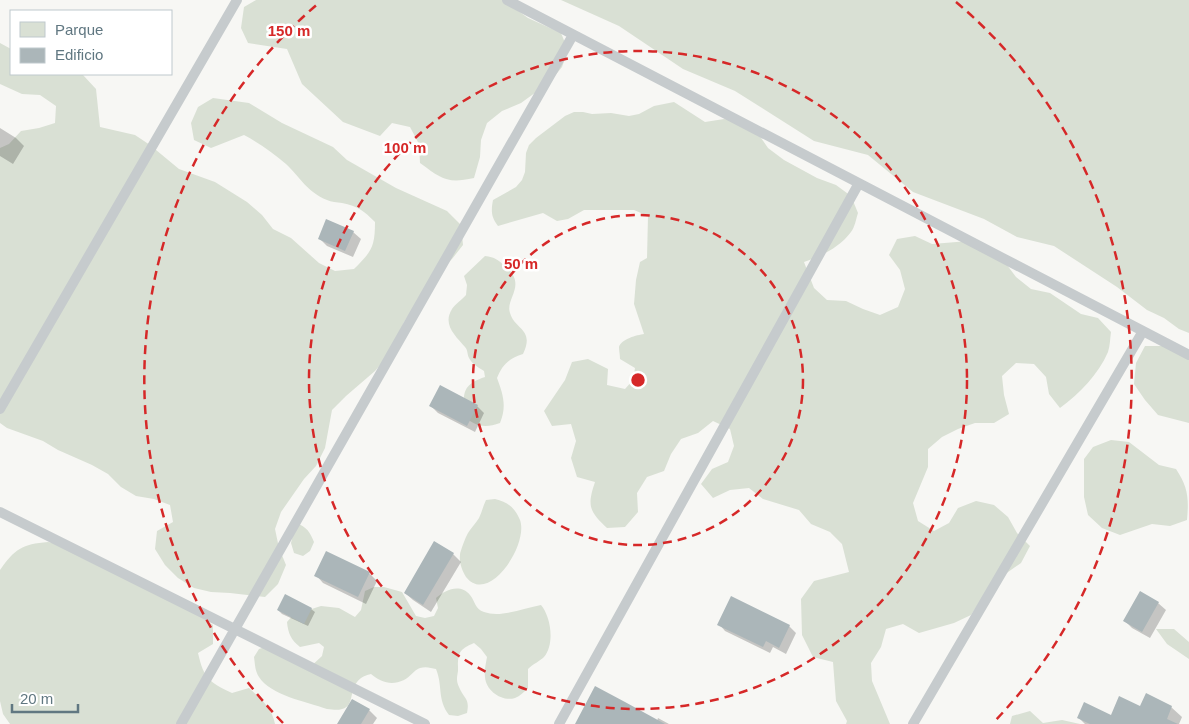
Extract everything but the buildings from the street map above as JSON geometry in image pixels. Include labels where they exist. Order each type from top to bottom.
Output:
[{"type":"lane","points":[[0,408],[237,0]]},
{"type":"lane","points":[[507,0],[1189,355]]},
{"type":"lane","points":[[181,724],[573,35]]},
{"type":"lane","points":[[559,724],[859,183]]},
{"type":"lane","points":[[913,724],[1143,331]]},
{"type":"lane","points":[[0,512],[425,724]]},
{"type":"green space","points":[[256,0],[503,0],[528,18],[561,33],[568,50],[562,67],[550,82],[521,103],[502,111],[487,123],[481,140],[480,157],[474,178],[451,180],[434,173],[420,163],[419,144],[410,127],[392,123],[380,136],[343,122],[302,84],[287,49],[248,43],[241,28],[244,7]]},
{"type":"green space","points":[[561,0],[1189,0],[1189,333],[1147,310],[1117,287],[1054,246],[1017,237],[984,219],[913,192],[868,155],[814,141],[735,91],[683,69],[619,26]]},
{"type":"green space","points":[[0,43],[10,48],[10,75],[83,75],[96,89],[100,127],[135,135],[179,169],[215,182],[247,202],[262,215],[273,229],[291,238],[319,263],[335,271],[354,269],[364,258],[373,244],[375,222],[357,207],[329,201],[320,197],[304,184],[281,160],[244,135],[211,148],[194,140],[191,123],[198,107],[213,98],[249,103],[282,123],[333,147],[347,160],[396,188],[447,211],[461,225],[463,245],[452,259],[437,272],[404,322],[387,357],[375,371],[332,410],[325,448],[316,466],[304,479],[281,512],[275,529],[279,548],[286,565],[278,584],[265,597],[211,592],[194,588],[178,578],[165,565],[155,549],[157,531],[173,522],[170,505],[154,499],[136,496],[121,487],[108,474],[92,465],[43,441],[7,428],[0,423],[0,148],[9,144],[21,131],[55,123],[56,106],[40,95],[22,94],[0,84]]},
{"type":"green space","points":[[674,102],[705,122],[724,119],[742,121],[757,132],[768,148],[784,160],[817,178],[836,185],[851,196],[858,213],[851,232],[842,242],[830,250],[804,262],[814,288],[827,300],[846,301],[880,315],[898,307],[905,289],[900,270],[889,255],[897,239],[915,236],[932,244],[969,241],[1004,261],[1016,277],[1031,289],[1050,293],[1081,314],[1098,318],[1111,332],[1108,352],[1094,376],[1075,396],[1060,408],[1049,394],[1046,377],[1034,364],[1016,363],[1002,376],[1009,414],[994,423],[975,423],[958,429],[942,437],[928,449],[928,467],[913,503],[918,521],[934,531],[949,523],[958,508],[976,501],[994,505],[1008,517],[1017,533],[1030,546],[1021,563],[991,584],[971,615],[954,623],[919,633],[903,624],[886,629],[881,647],[871,663],[872,681],[890,724],[846,724],[847,721],[836,701],[833,662],[813,657],[802,635],[801,599],[814,581],[849,572],[842,544],[830,532],[811,524],[799,510],[763,499],[749,488],[730,490],[713,498],[701,484],[712,469],[728,462],[734,446],[730,429],[713,421],[698,433],[681,439],[671,454],[664,471],[647,477],[637,493],[638,512],[625,527],[607,528],[596,517],[591,508],[591,497],[595,482],[577,477],[571,458],[576,441],[571,424],[552,426],[544,411],[565,380],[572,362],[588,359],[608,369],[607,385],[625,389],[633,380],[635,368],[620,359],[619,347],[626,340],[644,334],[634,304],[640,262],[647,258],[648,216],[634,210],[584,210],[568,219],[557,221],[543,213],[498,226],[492,214],[493,200],[516,187],[522,180],[529,145],[565,116],[574,112],[583,112],[629,116],[639,114],[654,106]]},
{"type":"green space","points":[[485,256],[496,259],[512,273],[515,285],[509,307],[510,313],[512,319],[523,330],[527,339],[523,354],[507,363],[501,369],[497,378],[503,400],[503,411],[500,423],[490,426],[477,425],[465,417],[465,391],[471,383],[485,377],[484,371],[470,360],[466,348],[449,325],[449,315],[452,309],[466,295],[467,285],[464,276]]},
{"type":"green space","points":[[1145,346],[1163,346],[1189,356],[1189,423],[1158,415],[1134,384],[1136,363]]},
{"type":"green space","points":[[1111,440],[1129,442],[1159,465],[1176,469],[1187,493],[1187,520],[1170,526],[1152,524],[1120,535],[1102,528],[1088,515],[1084,497],[1084,459],[1093,447]]},
{"type":"green space","points":[[495,499],[510,506],[518,516],[521,531],[519,543],[513,556],[496,578],[485,584],[475,584],[463,572],[460,563],[460,553],[467,535],[479,518],[486,500]]},
{"type":"green space","points":[[296,523],[308,530],[314,542],[310,551],[303,556],[294,553],[291,543]]},
{"type":"green space","points":[[48,542],[65,545],[166,594],[213,625],[213,644],[198,653],[205,674],[218,686],[232,693],[249,688],[269,708],[275,724],[10,724],[3,714],[0,701],[0,570],[15,552],[25,546]]},
{"type":"green space","points":[[374,587],[384,587],[402,592],[416,616],[425,618],[434,616],[438,608],[436,598],[444,592],[453,589],[466,591],[479,609],[491,614],[541,605],[549,623],[550,645],[544,657],[528,669],[528,688],[519,696],[510,699],[500,697],[488,687],[485,675],[487,657],[481,649],[474,643],[464,648],[459,657],[457,681],[467,701],[468,708],[467,713],[458,716],[449,715],[445,709],[436,669],[420,668],[404,680],[395,683],[382,681],[371,674],[365,676],[354,687],[347,706],[337,710],[300,701],[280,693],[271,689],[259,677],[254,657],[259,649],[268,646],[308,669],[322,656],[324,647],[319,643],[300,647],[292,639],[287,622],[293,615],[321,606],[339,608],[355,617],[361,610],[365,591]]},
{"type":"green space","points":[[1156,629],[1174,629],[1189,642],[1189,659],[1167,644]]},
{"type":"green space","points":[[1030,711],[1043,723],[1062,720],[1080,724],[1010,724],[1012,716]]}]
